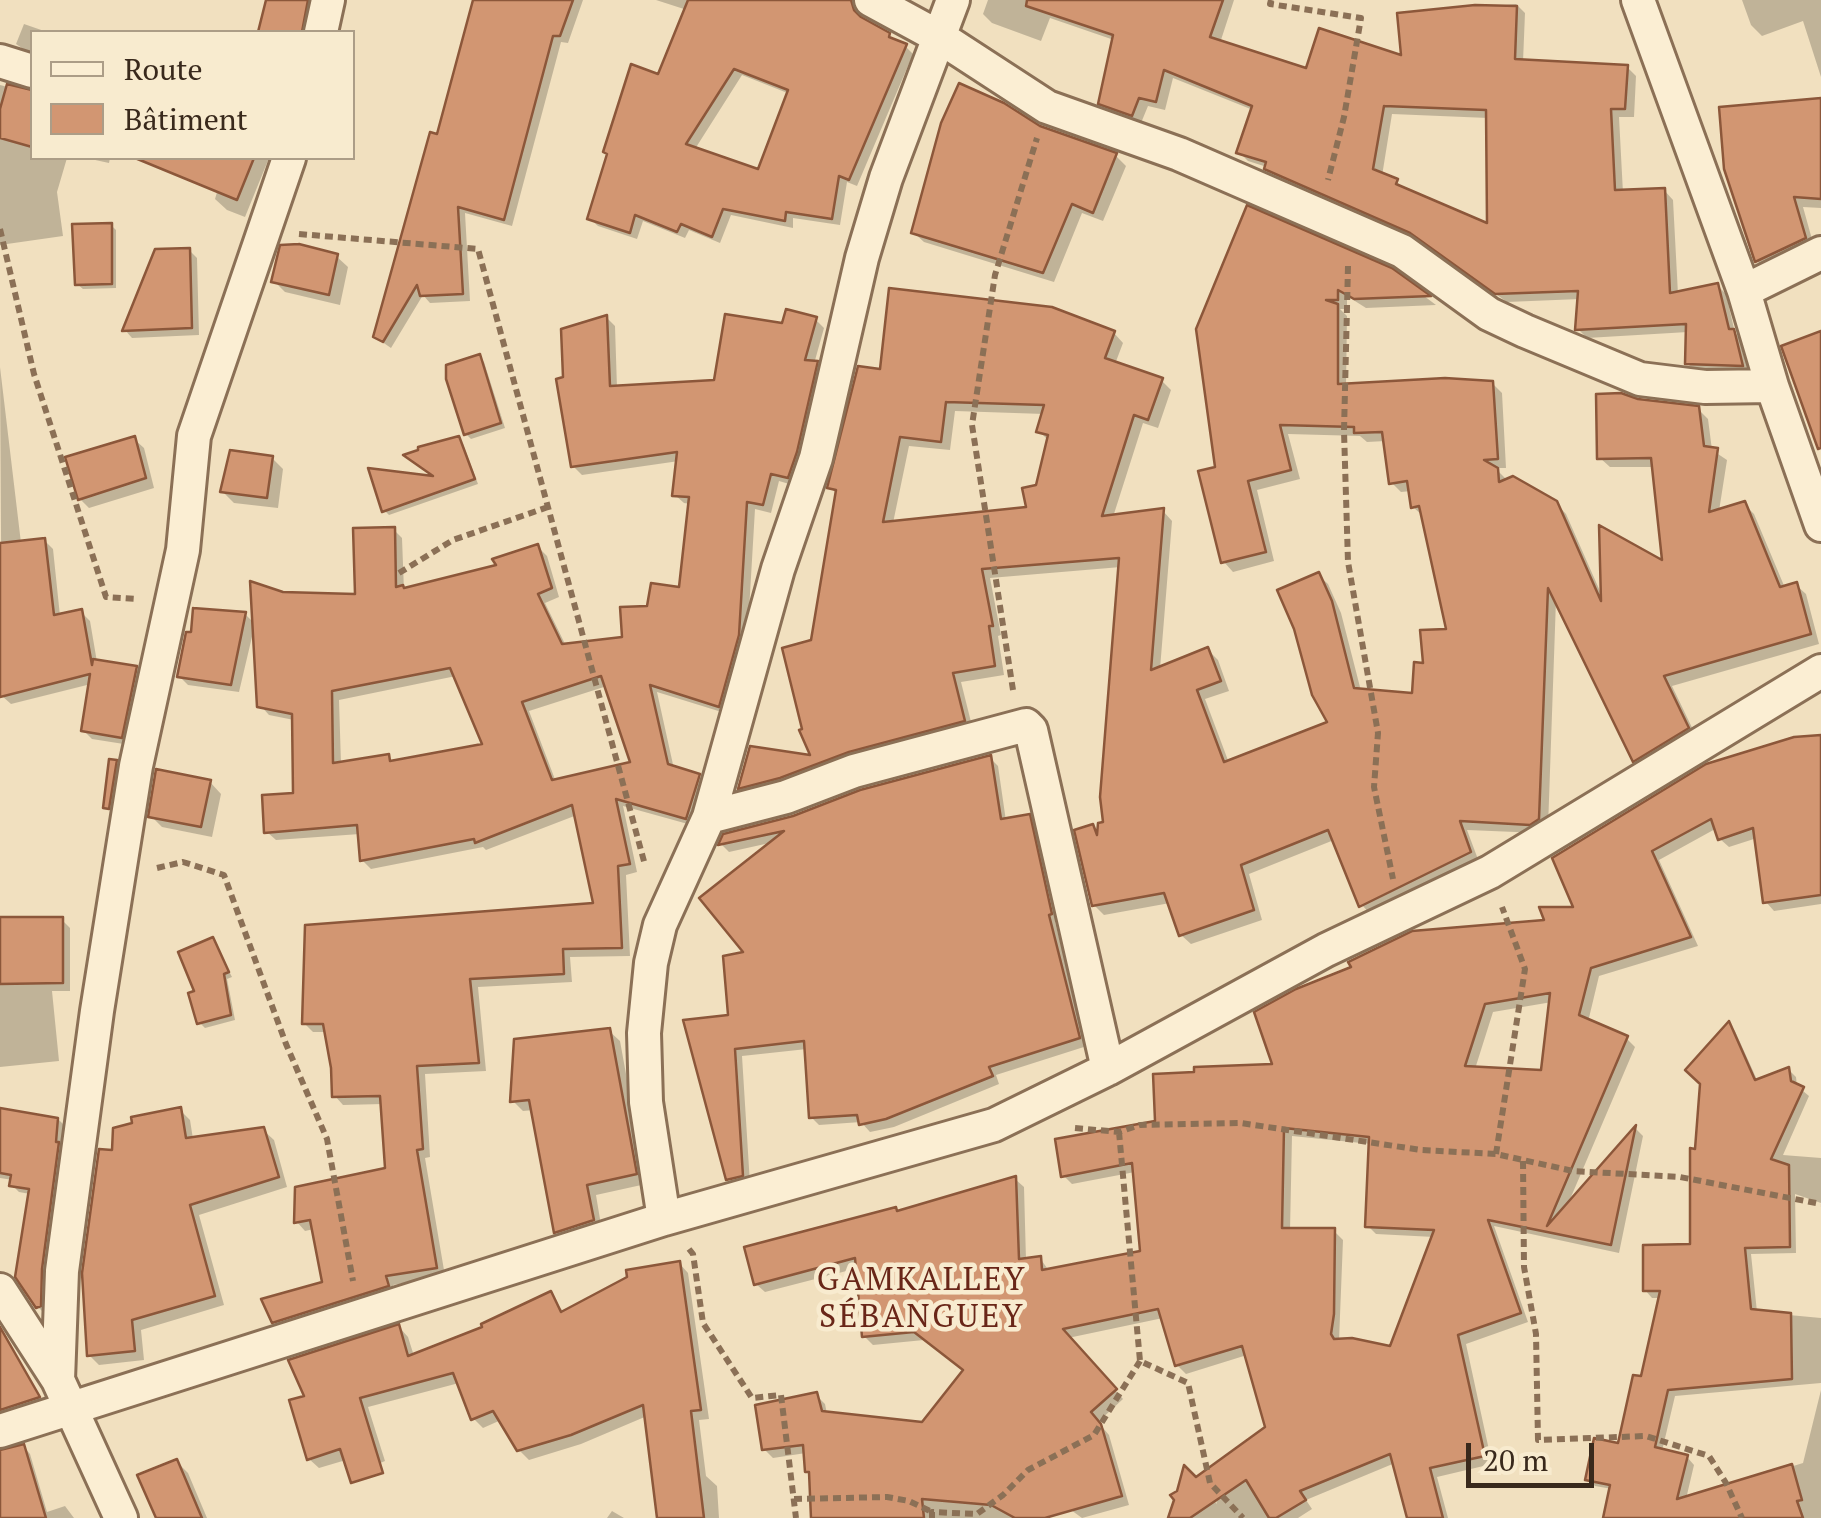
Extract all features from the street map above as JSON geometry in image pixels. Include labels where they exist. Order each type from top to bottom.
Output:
[{"type":"street","points":[[321,30],[328,0]]},
{"type":"street","points":[[872,0],[941,38],[1047,107],[1178,154],[1402,250],[1505,323],[1640,379],[1706,386],[1772,386]]},
{"type":"street","points":[[664,1219],[646,1102],[644,1033],[660,925],[709,817],[778,569],[816,458],[862,258],[886,178],[953,0]]},
{"type":"street","points":[[1638,0],[1744,290],[1772,386],[1821,525]]},
{"type":"street","points":[[0,60],[30,70]]},
{"type":"street","points":[[63,1394],[62,1271],[117,877],[183,550],[194,436],[287,160]]},
{"type":"street","points":[[1744,290],[1821,253]]},
{"type":"street","points":[[0,1432],[63,1394],[360,1319],[664,1219],[994,1125],[1108,1069],[1326,950],[1490,872],[1821,671]]},
{"type":"street","points":[[709,817],[1019,725],[1031,730],[1108,1069]]},
{"type":"street","points":[[0,1290],[63,1394],[121,1518]]},
{"type":"path","points":[[1271,0],[1270,4],[1361,18],[1344,116],[1334,221],[1348,562],[1378,733],[1374,787],[1400,914]]},
{"type":"path","points":[[1019,725],[972,425],[995,275],[1047,107]]},
{"type":"path","points":[[0,229],[34,374],[106,597],[170,602]]},
{"type":"path","points":[[263,231],[478,249],[660,925]]},
{"type":"path","points":[[399,573],[453,540],[548,507]]},
{"type":"path","points":[[117,877],[182,862],[224,876],[286,1044],[327,1139],[360,1319]]},
{"type":"path","points":[[1490,872],[1524,969],[1496,1154]]},
{"type":"path","points":[[1062,1127],[1119,1132],[1140,1125],[1241,1123],[1421,1150],[1496,1154],[1573,1171],[1680,1177],[1821,1204]]},
{"type":"path","points":[[794,1499],[887,1497],[909,1501],[932,1515],[978,1514],[1028,1470],[1094,1436],[1140,1361],[1119,1132]]},
{"type":"path","points":[[1523,1160],[1524,1267],[1536,1334],[1538,1440],[1646,1436],[1709,1456],[1742,1518]]},
{"type":"path","points":[[664,1219],[694,1254],[703,1323],[752,1398],[781,1395],[796,1518]]},
{"type":"path","points":[[1140,1361],[1188,1383],[1210,1483],[1243,1518]]},
{"type":"building","points":[[266,0],[308,0],[302,30],[258,30]]},
{"type":"building","points":[[473,0],[573,0],[560,36],[553,36],[504,220],[458,207],[463,294],[420,296],[417,285],[383,342],[373,337],[430,132],[437,134]]},
{"type":"building","points":[[688,0],[851,0],[861,17],[890,33],[889,37],[907,44],[849,180],[839,176],[832,219],[786,212],[785,221],[723,209],[712,237],[681,224],[677,232],[635,215],[630,233],[587,219],[631,64],[658,74]],"holes":[[[734,69],[788,90],[758,169],[686,144]]]},
{"type":"building","points":[[1027,0],[1223,0],[1210,37],[1306,68],[1319,28],[1401,55],[1397,13],[1475,5],[1517,6],[1515,59],[1628,65],[1625,109],[1611,109],[1615,190],[1665,188],[1670,293],[1718,283],[1743,366],[1685,364],[1686,324],[1575,330],[1578,291],[1495,294],[1410,233],[1264,169],[1266,162],[1236,153],[1252,106],[1164,70],[1156,102],[1139,98],[1132,116],[1098,104],[1113,35],[1026,6]],"holes":[[[1384,106],[1486,110],[1487,223],[1396,184],[1398,179],[1373,169]]]},
{"type":"building","points":[[959,83],[1004,103],[1040,126],[1117,153],[1093,213],[1072,204],[1043,273],[911,233],[941,123]]},
{"type":"building","points":[[7,84],[30,90],[30,146],[0,138],[0,109]]},
{"type":"building","points":[[1821,98],[1821,199],[1794,197],[1806,238],[1755,262],[1724,169],[1719,107]]},
{"type":"building","points":[[140,160],[253,160],[237,200]]},
{"type":"building","points":[[1247,205],[1392,268],[1431,296],[1354,299],[1338,290],[1338,300],[1326,300],[1338,304],[1338,384],[1445,378],[1493,381],[1498,459],[1484,460],[1498,468],[1499,482],[1513,476],[1557,501],[1601,601],[1599,525],[1662,560],[1651,458],[1597,459],[1596,394],[1621,393],[1638,399],[1699,406],[1704,446],[1718,448],[1709,512],[1745,501],[1780,587],[1797,582],[1811,634],[1664,676],[1689,728],[1633,762],[1548,588],[1539,819],[1530,825],[1460,821],[1471,852],[1359,907],[1328,830],[1241,865],[1254,910],[1179,936],[1164,893],[1092,906],[1074,830],[1093,824],[1097,835],[1098,823],[1103,822],[1100,797],[1119,558],[982,569],[993,626],[989,626],[995,666],[953,673],[965,721],[849,752],[738,789],[750,746],[810,755],[799,730],[802,729],[782,648],[811,640],[836,490],[827,488],[858,366],[880,369],[889,288],[1052,307],[1115,331],[1105,358],[1163,378],[1148,420],[1134,415],[1102,516],[1164,508],[1151,670],[1208,647],[1221,681],[1197,690],[1224,762],[1327,722],[1312,695],[1294,629],[1277,590],[1319,572],[1332,601],[1354,688],[1412,693],[1414,662],[1423,663],[1420,630],[1446,629],[1419,506],[1411,508],[1407,481],[1389,484],[1382,432],[1354,433],[1354,427],[1280,425],[1291,470],[1248,481],[1266,552],[1221,563],[1198,471],[1215,467],[1196,329]],"holes":[[[946,402],[1044,405],[1036,432],[1048,435],[1036,485],[1022,488],[1026,507],[883,522],[900,437],[941,442]]]},
{"type":"building","points":[[112,223],[112,284],[75,285],[72,224]]},
{"type":"building","points":[[299,244],[338,254],[329,295],[271,282],[280,245]]},
{"type":"building","points":[[190,248],[192,328],[122,331],[155,249]]},
{"type":"building","points":[[786,309],[817,317],[805,360],[818,361],[797,452],[788,478],[771,474],[763,505],[747,502],[739,635],[719,707],[650,685],[668,764],[700,774],[686,819],[616,799],[630,864],[618,866],[622,948],[563,949],[564,974],[470,979],[479,1063],[417,1066],[423,1149],[417,1150],[437,1268],[386,1276],[389,1286],[272,1323],[261,1299],[322,1282],[310,1220],[294,1223],[295,1187],[385,1168],[380,1096],[332,1097],[323,1024],[302,1024],[305,925],[593,903],[572,805],[475,843],[474,839],[360,861],[357,825],[264,833],[262,795],[293,793],[292,714],[257,707],[250,581],[283,592],[355,594],[353,528],[395,527],[396,587],[404,588],[496,565],[492,559],[538,544],[552,588],[538,594],[562,644],[622,637],[620,607],[647,606],[651,583],[679,587],[689,497],[672,496],[677,452],[571,467],[556,379],[563,377],[561,329],[607,315],[610,386],[714,380],[725,314],[782,323]],"holes":[[[450,668],[482,744],[390,761],[389,754],[333,763],[332,691]],[[601,676],[630,762],[552,780],[522,702]]]},
{"type":"building","points":[[1821,331],[1821,448],[1818,449],[1781,346]]},
{"type":"building","points":[[480,354],[501,423],[464,435],[446,379],[446,365]]},
{"type":"building","points":[[135,436],[146,478],[78,500],[65,457]]},
{"type":"building","points":[[459,436],[475,479],[382,512],[368,468],[433,476],[403,455]]},
{"type":"building","points":[[230,450],[273,456],[267,498],[220,492]]},
{"type":"building","points":[[45,538],[54,615],[82,609],[92,665],[93,659],[137,666],[122,738],[81,731],[90,674],[0,697],[0,543]]},
{"type":"building","points":[[193,608],[246,612],[231,685],[177,677],[186,632],[191,632]]},
{"type":"building","points":[[1821,735],[1821,895],[1763,903],[1753,828],[1718,840],[1711,819],[1652,851],[1691,937],[1591,968],[1579,1015],[1628,1036],[1547,1226],[1636,1125],[1611,1245],[1488,1220],[1521,1313],[1458,1335],[1485,1456],[1430,1468],[1443,1518],[1407,1518],[1390,1454],[1300,1491],[1306,1500],[1276,1518],[1269,1518],[1246,1480],[1190,1518],[1168,1518],[1174,1500],[1170,1495],[1177,1491],[1184,1465],[1196,1477],[1265,1427],[1242,1346],[1175,1366],[1158,1309],[1063,1329],[1117,1389],[1091,1412],[1101,1424],[1122,1496],[1045,1518],[1015,1518],[991,1505],[922,1499],[924,1518],[811,1518],[809,1472],[805,1472],[803,1445],[762,1450],[755,1405],[817,1392],[822,1411],[922,1422],[963,1370],[914,1332],[862,1337],[855,1258],[754,1285],[744,1247],[896,1207],[897,1211],[1016,1176],[1019,1259],[1041,1256],[1042,1270],[1140,1251],[1132,1163],[1061,1177],[1055,1139],[1155,1121],[1153,1074],[1194,1072],[1194,1067],[1272,1064],[1254,1012],[1296,989],[1351,967],[1348,962],[1412,931],[1544,920],[1539,907],[1573,907],[1552,858],[1706,764],[1794,737]],"holes":[[[1550,993],[1541,1070],[1465,1066],[1485,1004]],[[1284,1128],[1369,1137],[1365,1227],[1434,1230],[1390,1346],[1352,1338],[1334,1339],[1331,1334],[1335,1228],[1282,1228]]]},
{"type":"building","points":[[991,755],[1001,819],[1030,814],[1052,914],[1049,915],[1080,1038],[989,1067],[993,1076],[886,1119],[859,1125],[857,1115],[809,1118],[804,1041],[735,1049],[743,1176],[726,1180],[683,1020],[728,1015],[723,956],[743,952],[699,898],[784,831],[718,845],[723,834],[793,816],[860,790]]},
{"type":"building","points":[[109,759],[117,760],[109,809],[103,808]]},
{"type":"building","points":[[156,769],[211,780],[201,827],[148,817]]},
{"type":"building","points":[[0,917],[63,917],[63,983],[0,984]]},
{"type":"building","points":[[213,937],[229,972],[224,974],[231,1015],[197,1024],[188,993],[194,991],[178,952]]},
{"type":"building","points":[[1729,1021],[1755,1080],[1789,1067],[1791,1081],[1804,1087],[1771,1159],[1789,1165],[1790,1247],[1745,1248],[1751,1309],[1791,1313],[1792,1379],[1668,1390],[1655,1447],[1688,1455],[1677,1499],[1792,1464],[1803,1518],[1603,1518],[1610,1485],[1585,1480],[1594,1438],[1618,1443],[1633,1375],[1641,1376],[1660,1291],[1643,1291],[1643,1245],[1690,1244],[1690,1148],[1695,1149],[1700,1084],[1685,1070]]},
{"type":"building","points":[[610,1028],[637,1174],[587,1185],[594,1220],[554,1233],[529,1100],[510,1102],[514,1039]]},
{"type":"building","points":[[181,1107],[186,1138],[264,1127],[279,1177],[190,1205],[215,1296],[132,1320],[135,1351],[87,1356],[82,1273],[99,1149],[112,1150],[113,1128],[132,1123],[131,1117]]},
{"type":"building","points":[[0,1108],[58,1118],[59,1142],[42,1269],[41,1306],[36,1308],[15,1277],[29,1189],[9,1186],[11,1175],[0,1173]]},
{"type":"building","points":[[680,1261],[701,1410],[691,1411],[704,1518],[657,1518],[643,1405],[571,1435],[517,1451],[493,1411],[471,1420],[453,1373],[360,1398],[383,1473],[351,1483],[340,1449],[307,1460],[289,1400],[304,1396],[288,1360],[399,1324],[408,1356],[482,1327],[481,1324],[551,1291],[561,1312],[627,1277],[626,1270]]},
{"type":"building","points":[[0,1327],[40,1397],[0,1410]]},
{"type":"building","points":[[24,1444],[46,1518],[0,1518],[0,1450]]},
{"type":"building","points":[[177,1459],[202,1518],[156,1518],[137,1475]]},
{"type":"district","name":"GAMKALLEY SÉBANGUEY","points":[[922,1300]]}]
